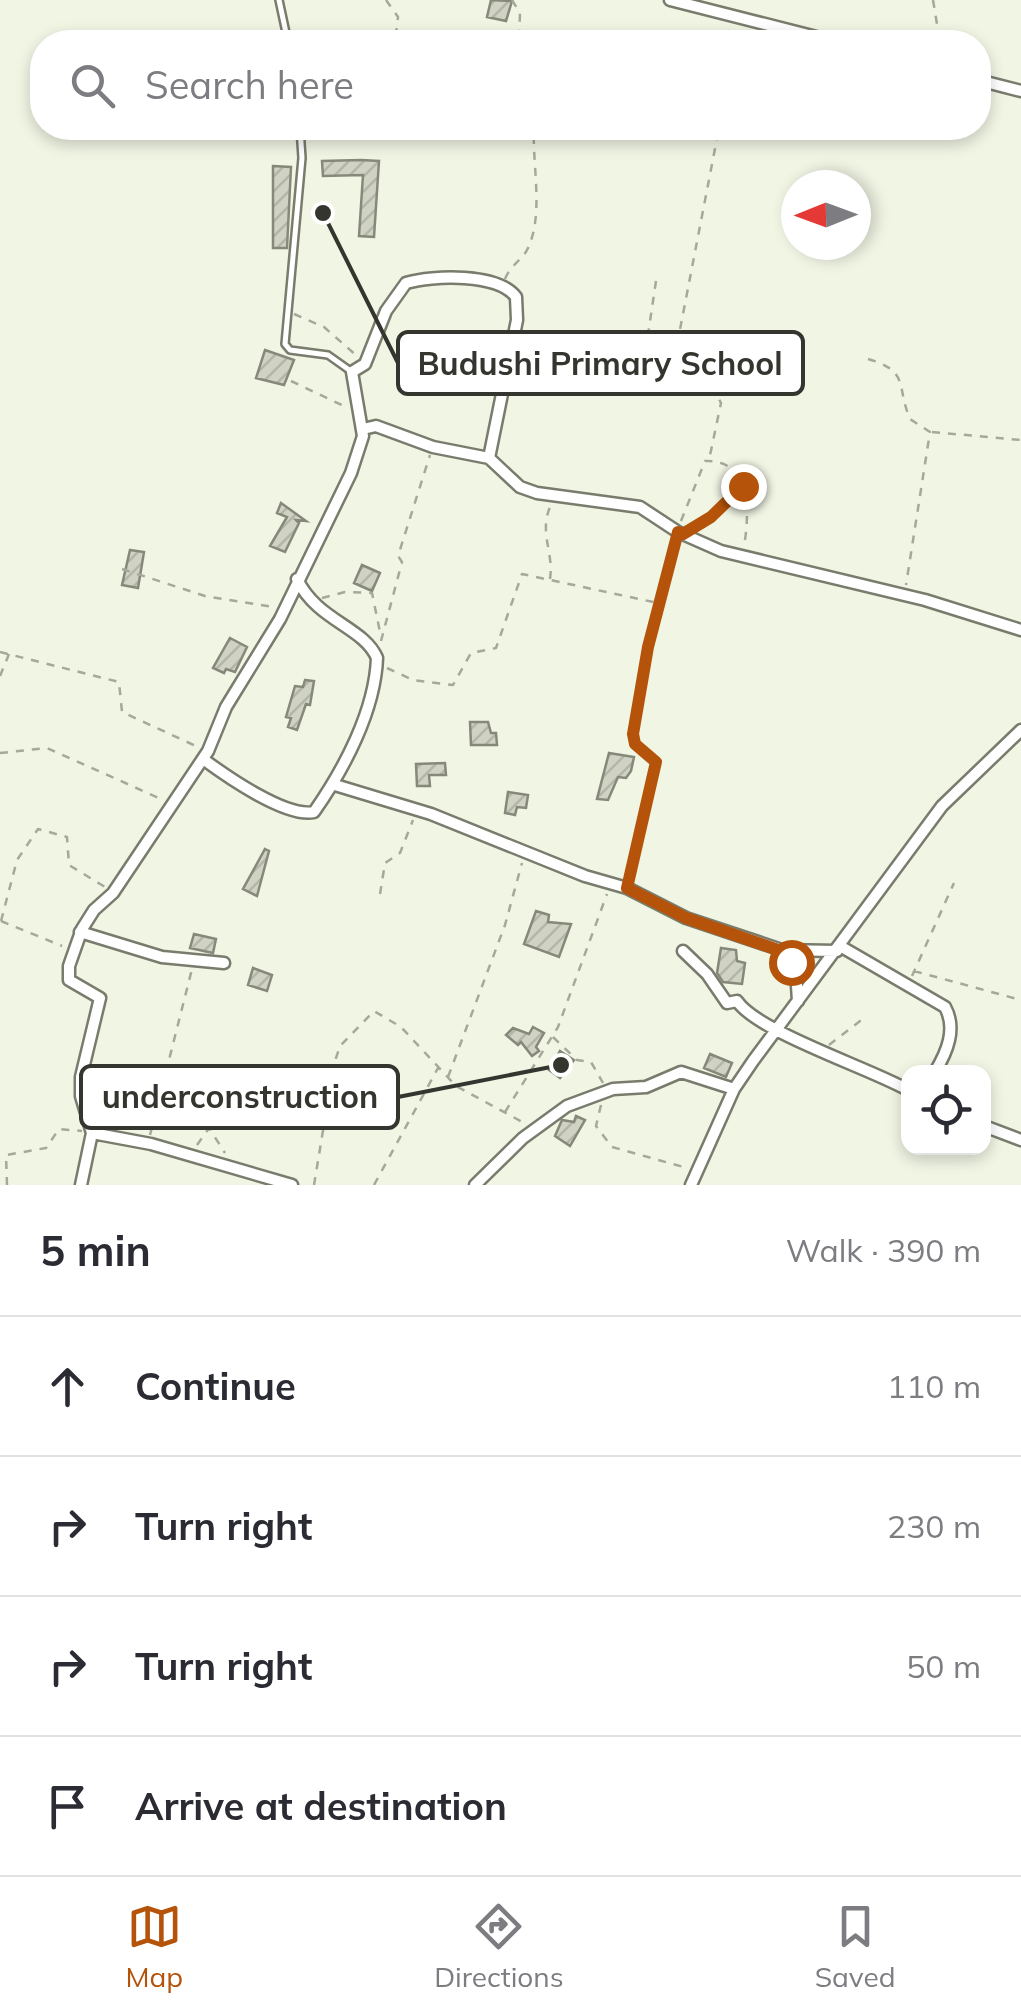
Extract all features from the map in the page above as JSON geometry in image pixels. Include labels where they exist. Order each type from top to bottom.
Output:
[{"type":"street","points":[[670,0],[787,30]]},
{"type":"street","points":[[991,83],[1021,91]]},
{"type":"street","points":[[81,1185],[92,1133],[81,1096],[81,1077],[100,998],[69,980],[80,932],[94,910],[114,892],[206,755],[226,707],[284,609],[351,473],[363,430],[352,372],[366,364],[386,311],[406,283],[426,279],[503,286],[513,292],[518,305],[512,351],[490,458]]},
{"type":"street","points":[[363,430],[376,426],[433,447],[490,458],[520,487],[554,496],[640,507],[681,533],[743,555],[1021,630]]},
{"type":"street","points":[[206,755],[227,777],[301,813],[314,812],[335,785],[377,661],[361,638],[324,616],[297,579]]},
{"type":"street","points":[[690,1185],[734,1089],[942,806],[1021,730]]},
{"type":"street","points":[[335,785],[417,809],[627,888],[686,918],[778,950],[839,949],[912,977],[944,1006],[950,1020],[950,1037],[938,1065]]},
{"type":"street","points":[[80,932],[194,962],[224,963]]},
{"type":"street","points":[[778,950],[796,970],[798,1004]]},
{"type":"street","points":[[683,951],[707,974],[726,1003],[737,1001],[778,1032],[901,1087]]},
{"type":"street","points":[[475,1185],[534,1129],[572,1103],[606,1092],[646,1087],[681,1072],[734,1089]]},
{"type":"street","points":[[991,1129],[1021,1140]]},
{"type":"street","points":[[92,1133],[148,1143],[292,1185]]},
{"type":"lane","points":[[279,0],[285,30]]},
{"type":"lane","points":[[299,140],[286,347],[328,355],[352,372]]},
{"type":"path","points":[[386,0],[398,17],[396,30]]},
{"type":"path","points":[[512,0],[520,13],[519,30]]},
{"type":"path","points":[[934,0],[938,30]]},
{"type":"path","points":[[745,30],[747,20]]},
{"type":"path","points":[[503,286],[510,266],[528,250],[533,232],[534,140]]},
{"type":"path","points":[[671,378],[716,140]]},
{"type":"path","points":[[643,369],[656,281]]},
{"type":"path","points":[[290,312],[324,327],[366,364]]},
{"type":"path","points":[[512,351],[533,344],[643,369],[720,397],[708,460],[702,464],[648,647],[633,741],[656,762],[627,888]]},
{"type":"path","points":[[868,359],[888,365],[899,377],[910,419],[930,432],[1021,440]]},
{"type":"path","points":[[291,381],[357,411]]},
{"type":"path","points":[[905,597],[930,432]]},
{"type":"path","points":[[433,447],[398,556],[402,562],[399,578],[377,661],[412,680],[453,685],[471,653],[496,648],[522,574],[660,604]]},
{"type":"path","points":[[708,460],[734,468],[743,486],[748,525],[743,555]]},
{"type":"path","points":[[681,533],[711,517],[743,486]]},
{"type":"path","points":[[550,579],[552,551],[544,529],[554,496]]},
{"type":"path","points":[[122,569],[205,596],[284,609]]},
{"type":"path","points":[[310,601],[344,592],[372,592],[378,605],[381,642]]},
{"type":"path","points":[[0,652],[118,682],[122,712],[206,755]]},
{"type":"path","points":[[0,676],[9,654]]},
{"type":"path","points":[[0,753],[48,748],[170,804]]},
{"type":"path","points":[[380,894],[384,863],[400,853],[417,809]]},
{"type":"path","points":[[74,949],[42,941],[19,925],[0,921],[18,860],[38,829],[67,837],[64,855],[69,865],[114,892]]},
{"type":"path","points":[[447,1078],[505,926],[525,852]]},
{"type":"path","points":[[504,1113],[552,1036],[611,882]]},
{"type":"path","points":[[954,883],[912,977],[1021,1000]]},
{"type":"path","points":[[148,1143],[194,962]]},
{"type":"path","points":[[314,1185],[340,1046],[374,1012],[388,1016],[447,1078],[534,1129]]},
{"type":"path","points":[[825,1050],[836,1036],[864,1018]]},
{"type":"path","points":[[552,1036],[577,1060],[590,1062],[606,1092],[596,1126],[604,1140],[624,1152],[668,1159],[696,1173]]},
{"type":"path","points":[[374,1185],[438,1068]]},
{"type":"path","points":[[6,1185],[4,1162],[9,1153],[46,1148],[60,1128],[92,1133]]},
{"type":"path","points":[[190,1157],[209,1128],[222,1144],[231,1168]]},
{"type":"building","points":[[491,0],[512,1],[506,21],[487,17]]},
{"type":"building","points":[[322,161],[379,161],[374,237],[359,236],[363,175],[323,176]]},
{"type":"building","points":[[273,166],[291,167],[287,248],[273,248]]},
{"type":"building","points":[[265,350],[294,360],[284,385],[256,378]]},
{"type":"building","points":[[281,503],[306,521],[296,520],[299,523],[285,552],[270,546],[287,517],[277,513]]},
{"type":"building","points":[[130,550],[144,552],[138,588],[122,585]]},
{"type":"building","points":[[362,565],[380,573],[372,591],[354,583]]},
{"type":"building","points":[[230,638],[247,647],[235,672],[226,669],[224,673],[213,668]]},
{"type":"building","points":[[305,680],[314,681],[310,705],[306,704],[297,730],[288,727],[291,718],[286,717],[295,686],[303,687]]},
{"type":"building","points":[[470,722],[488,722],[491,733],[496,733],[497,745],[471,745]]},
{"type":"building","points":[[609,753],[634,757],[631,771],[626,778],[618,777],[608,800],[597,799]]},
{"type":"building","points":[[445,763],[446,775],[429,775],[430,786],[417,786],[416,764]]},
{"type":"building","points":[[508,792],[528,795],[526,808],[517,807],[515,815],[505,813]]},
{"type":"building","points":[[265,849],[269,851],[257,896],[243,889]]},
{"type":"building","points":[[536,911],[549,915],[548,922],[571,924],[559,957],[524,944]]},
{"type":"building","points":[[194,934],[216,939],[213,953],[190,948]]},
{"type":"building","points":[[721,948],[736,950],[737,961],[745,963],[742,984],[723,982],[717,973]]},
{"type":"building","points":[[253,968],[272,975],[267,991],[248,985]]},
{"type":"building","points":[[533,1027],[544,1033],[536,1047],[539,1051],[532,1056],[521,1042],[518,1045],[506,1035],[513,1028],[529,1034]]},
{"type":"building","points":[[560,1051],[574,1060],[560,1078],[549,1070]]},
{"type":"building","points":[[710,1054],[732,1063],[726,1077],[704,1068]]},
{"type":"building","points":[[576,1116],[585,1120],[570,1146],[555,1136],[562,1120],[574,1122]]},
{"type":"place","name":"Budushi Primary School","points":[[323,213]]},
{"type":"place","name":"underconstruction","points":[[561,1065]]},
{"type":"route","points":[[743,486],[703,524],[683,534],[678,532],[648,647],[633,734],[635,744],[649,752],[656,762],[627,888],[686,918],[778,950],[791,962]]}]
